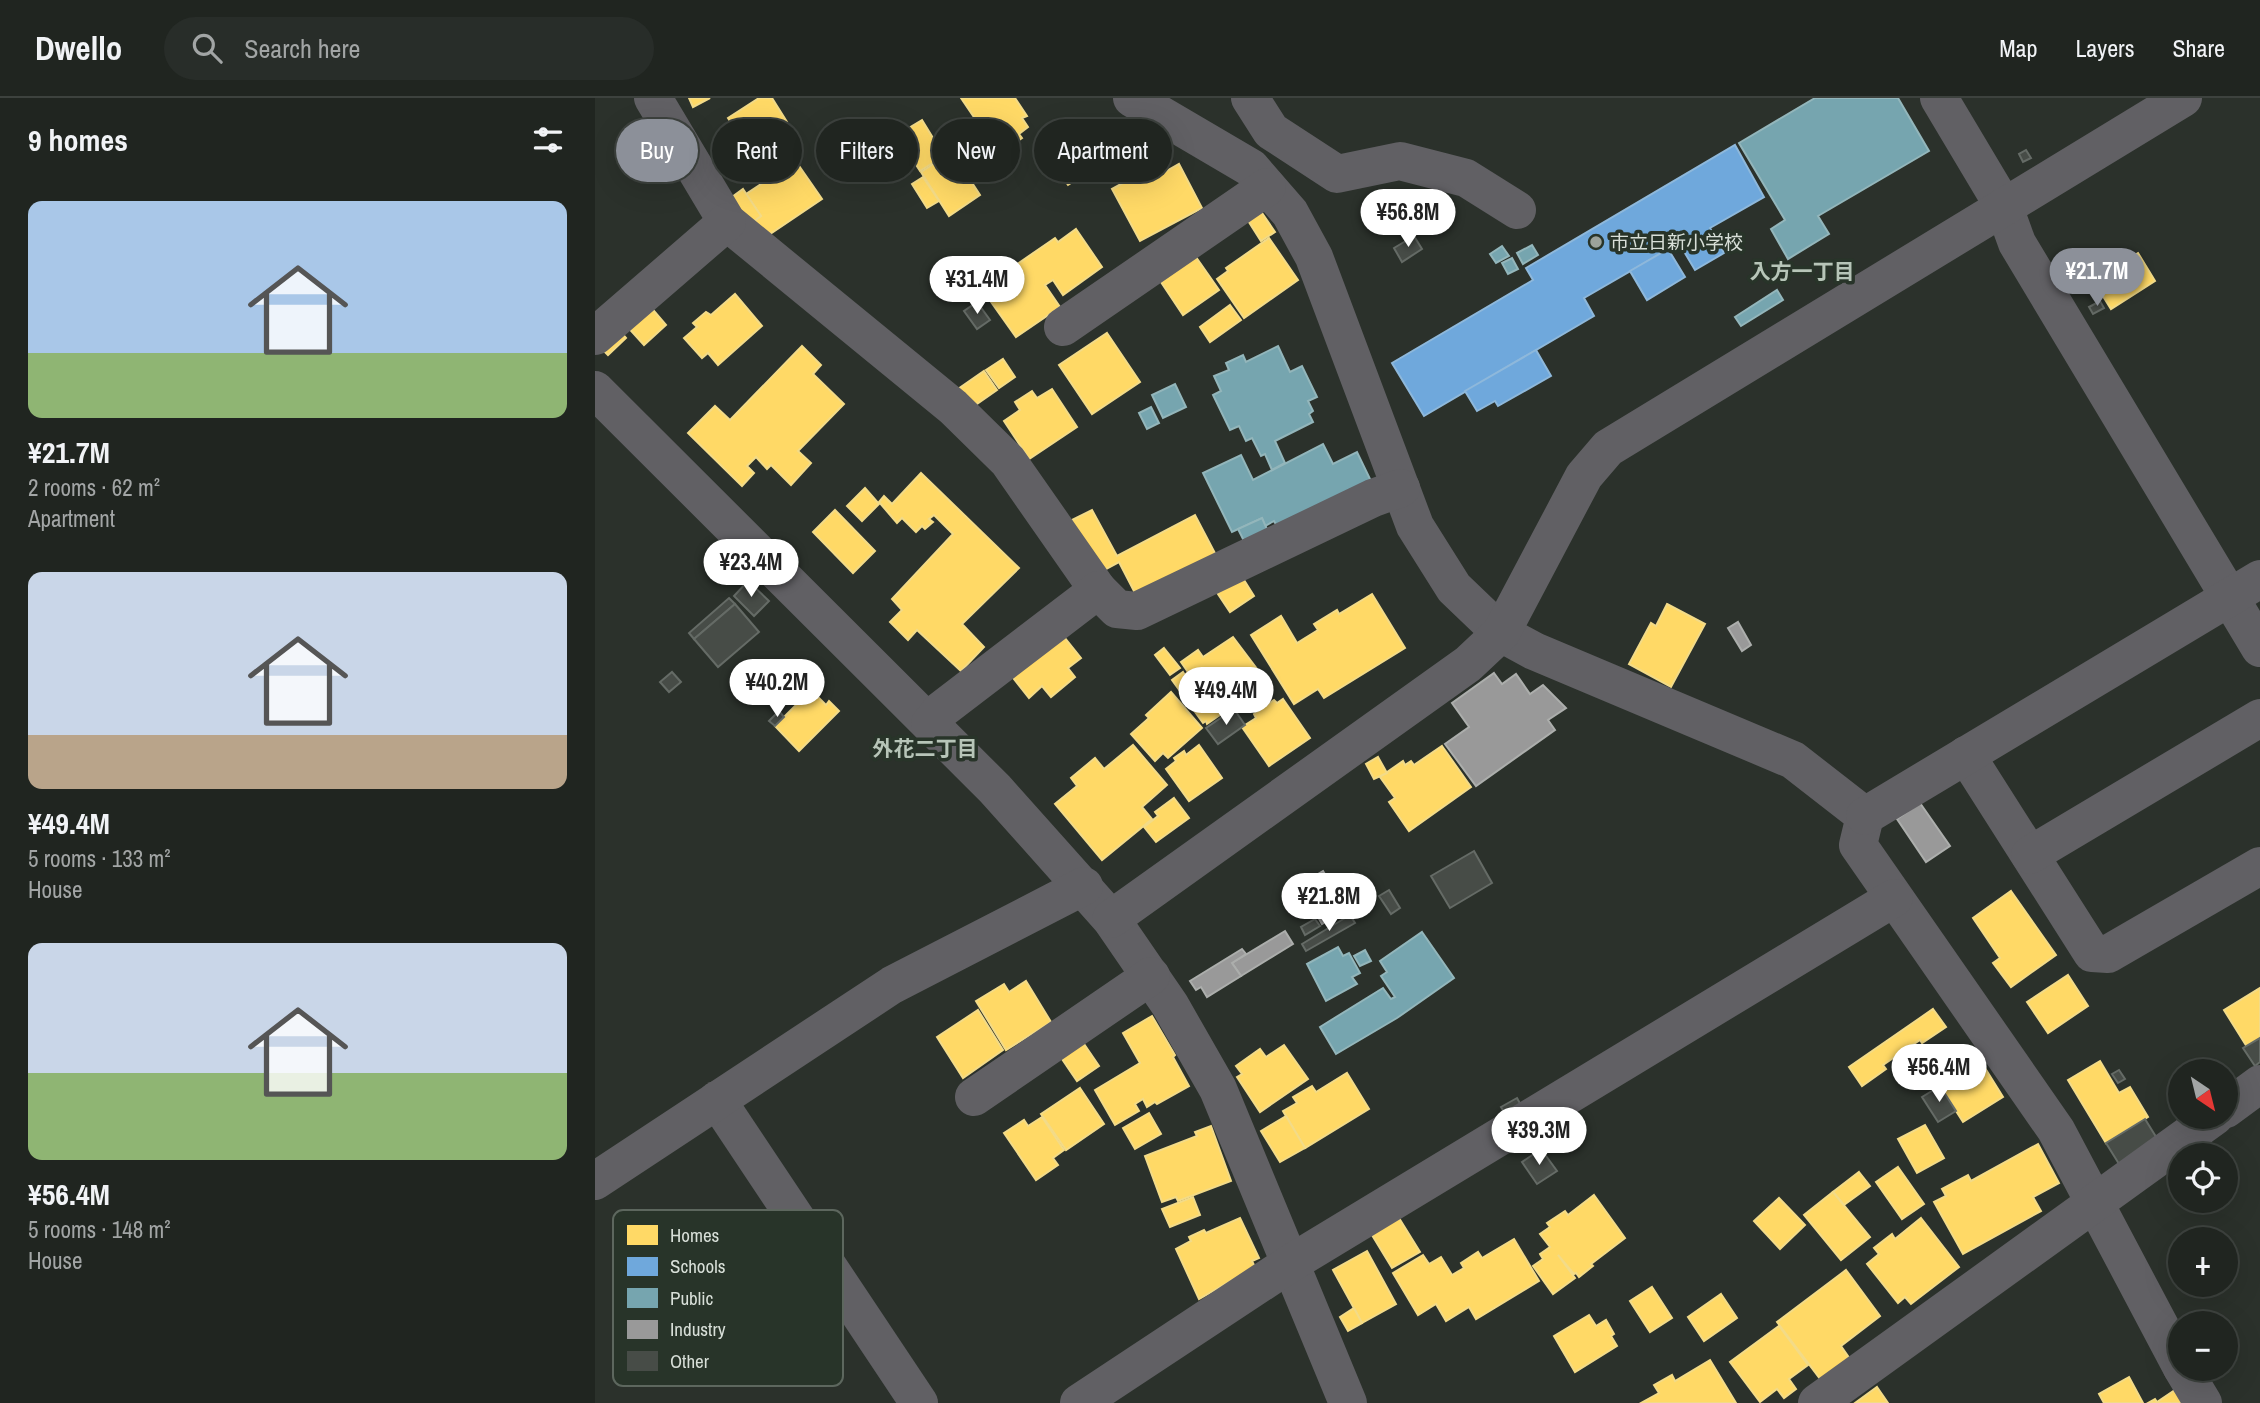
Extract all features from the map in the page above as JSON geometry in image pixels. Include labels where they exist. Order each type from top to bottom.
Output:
[{"type":"street","points":[[653,98],[727,222],[953,407],[1008,461],[1098,590],[1117,608],[1137,611],[1373,498],[1401,488]]},
{"type":"street","points":[[1132,98],[1251,168],[1277,198],[1314,257],[1415,526],[1454,588],[1501,633],[1534,651],[1793,760],[1865,816]]},
{"type":"street","points":[[1250,98],[1271,131],[1337,174]]},
{"type":"street","points":[[1939,98],[2004,207],[2017,243],[2245,589],[2260,648]]},
{"type":"street","points":[[1111,919],[1468,664],[1501,633],[1584,476],[1608,448],[2183,98]]},
{"type":"street","points":[[1063,327],[1277,198],[1337,174],[1400,161],[1466,178],[1517,210]]},
{"type":"street","points":[[595,336],[727,222]]},
{"type":"street","points":[[595,390],[995,789],[1111,919],[1170,1005],[1218,1089],[1348,1403]]},
{"type":"street","points":[[2168,1342],[2056,1130],[1858,845],[1865,816],[2245,589]]},
{"type":"street","points":[[930,724],[941,710],[1098,590]]},
{"type":"street","points":[[2029,855],[2260,718]]},
{"type":"street","points":[[1966,755],[2092,953],[2108,954],[2260,866]]},
{"type":"street","points":[[595,1181],[892,985],[1084,886]]},
{"type":"street","points":[[1079,1403],[1291,1263],[1894,898]]},
{"type":"street","points":[[974,1097],[1151,976]]},
{"type":"street","points":[[2238,1100],[2260,1084]]},
{"type":"street","points":[[717,1100],[790,1210]]},
{"type":"street","points":[[1817,1403],[2096,1205],[2198,1129]]},
{"type":"street","points":[[843,1289],[919,1403]]},
{"type":"street","points":[[2190,1381],[2203,1403]]},
{"type":"building: Homes","points":[[689,98],[710,98],[693,107]]},
{"type":"building: Homes","points":[[759,98],[772,98],[785,119],[729,119]]},
{"type":"building: Homes","points":[[961,98],[1015,98],[1027,116],[1022,118],[1028,127],[1020,133],[1020,119],[975,119]]},
{"type":"building: Homes","points":[[922,120],[932,136],[932,164],[920,171],[918,168],[918,122]]},
{"type":"building: Homes","points":[[1179,164],[1202,208],[1140,241],[1112,189],[1125,182],[1172,182],[1172,168]]},
{"type":"building: Homes","points":[[932,165],[932,182],[972,182],[980,195],[949,216],[921,172]]},
{"type":"building: Homes","points":[[802,170],[822,199],[764,238],[753,222],[761,216],[746,194],[761,184],[759,182],[802,182]]},
{"type":"building: Homes","points":[[923,177],[939,201],[927,208],[912,184]]},
{"type":"building: Homes","points":[[743,189],[761,216],[750,224],[732,197]]},
{"type":"building: Homes","points":[[1260,210],[1275,232],[1261,241],[1247,219]]},
{"type":"building: Homes","points":[[1076,229],[1102,267],[1063,295],[1053,280],[1045,285],[1060,307],[1016,337],[984,292],[1015,270],[1013,267],[1055,238],[1058,242]]},
{"type":"building: Homes","points":[[1269,238],[1298,280],[1244,318],[1217,279],[1228,271],[1226,268]]},
{"type":"building: Homes","points":[[1191,250],[1219,290],[1183,315],[1155,273]]},
{"type":"building: Homes","points":[[2138,253],[2155,281],[2111,309],[2093,280]]},
{"type":"building: Homes","points":[[735,294],[762,326],[718,365],[708,353],[702,358],[684,338],[697,327],[693,323],[706,312],[711,315]]},
{"type":"building: Homes","points":[[648,304],[666,325],[644,345],[625,324]]},
{"type":"building: Homes","points":[[1230,305],[1241,320],[1210,342],[1200,327]]},
{"type":"building: Homes","points":[[619,330],[626,338],[608,355],[600,347]]},
{"type":"building: Homes","points":[[1107,333],[1140,382],[1092,414],[1059,365]]},
{"type":"building: Homes","points":[[802,346],[821,365],[813,374],[844,404],[798,451],[811,463],[791,485],[771,465],[767,469],[756,457],[747,466],[754,473],[742,486],[688,433],[715,406],[730,420]]},
{"type":"building: Homes","points":[[1003,359],[1015,377],[999,388],[986,370]]},
{"type":"building: Homes","points":[[984,371],[997,390],[971,408],[958,389]]},
{"type":"building: Homes","points":[[1052,389],[1077,427],[1029,459],[1004,421],[1020,410],[1015,402],[1032,391],[1037,398]]},
{"type":"building: Homes","points":[[921,473],[1019,568],[962,624],[984,647],[961,671],[917,630],[908,640],[890,622],[902,610],[892,599],[953,534],[934,515],[929,519],[933,522],[925,529],[922,526],[916,532],[902,518],[897,523],[879,502],[884,496],[892,504]]},
{"type":"building: Homes","points":[[865,488],[879,504],[862,521],[847,506]]},
{"type":"building: Homes","points":[[835,510],[875,551],[853,573],[813,532]]},
{"type":"building: Homes","points":[[1092,510],[1117,556],[1195,515],[1217,557],[1137,597],[1119,562],[1097,574],[1070,521]]},
{"type":"building: Homes","points":[[1239,572],[1254,596],[1230,612],[1214,588]]},
{"type":"building: Homes","points":[[1372,594],[1405,648],[1324,698],[1318,689],[1294,704],[1251,635],[1281,616],[1297,643],[1318,630],[1314,624],[1337,610],[1339,614]]},
{"type":"building: Homes","points":[[1667,604],[1705,624],[1671,687],[1629,664],[1651,623],[1656,626]]},
{"type":"building: Homes","points":[[1061,633],[1081,658],[1068,668],[1075,677],[1051,697],[1042,686],[1029,698],[1010,674]]},
{"type":"building: Homes","points":[[1233,637],[1257,669],[1255,671],[1262,681],[1230,703],[1213,679],[1199,688],[1181,662],[1198,650],[1203,657]]},
{"type":"building: Homes","points":[[1164,648],[1180,668],[1170,675],[1155,655]]},
{"type":"building: Homes","points":[[1183,672],[1185,675],[1188,672],[1199,688],[1210,681],[1230,708],[1207,724],[1206,721],[1203,723],[1172,680]]},
{"type":"building: Homes","points":[[811,690],[826,705],[829,701],[839,711],[799,751],[775,726]]},
{"type":"building: Homes","points":[[1171,692],[1202,728],[1168,758],[1163,753],[1155,761],[1131,734],[1149,718],[1146,715]]},
{"type":"building: Homes","points":[[1283,699],[1310,738],[1269,766],[1242,727],[1256,718],[1254,714],[1274,700],[1277,703]]},
{"type":"building: Homes","points":[[1133,745],[1167,785],[1142,807],[1152,819],[1102,860],[1055,804],[1077,786],[1071,778],[1095,758],[1104,769]]},
{"type":"building: Homes","points":[[1199,745],[1222,778],[1189,801],[1166,769],[1176,761],[1174,758],[1184,751],[1186,755]]},
{"type":"building: Homes","points":[[1442,746],[1471,787],[1409,831],[1389,802],[1395,798],[1380,777],[1403,761],[1405,765],[1411,761],[1414,765]]},
{"type":"building: Homes","points":[[1378,757],[1387,773],[1374,779],[1366,764]]},
{"type":"building: Homes","points":[[1174,798],[1189,818],[1156,842],[1144,827],[1158,816],[1155,812]]},
{"type":"building: Homes","points":[[2011,891],[2056,955],[2011,987],[1993,963],[2000,958],[1973,918]]},
{"type":"building: Homes","points":[[2068,975],[2088,1006],[2048,1033],[2027,1002]]},
{"type":"building: Homes","points":[[1026,981],[1051,1022],[1006,1050],[976,1001],[1004,984],[1009,992]]},
{"type":"building: Homes","points":[[2260,988],[2260,1039],[2247,1047],[2224,1010]]},
{"type":"building: Homes","points":[[1933,1009],[1946,1027],[1922,1043],[1920,1040],[1883,1065],[1886,1069],[1862,1086],[1849,1067]]},
{"type":"building: Homes","points":[[978,1010],[1003,1050],[963,1078],[937,1037]]},
{"type":"building: Homes","points":[[1152,1016],[1175,1055],[1173,1057],[1189,1086],[1147,1107],[1143,1099],[1135,1104],[1139,1111],[1115,1125],[1095,1090],[1140,1063],[1123,1033]]},
{"type":"building: Homes","points":[[1082,1041],[1099,1066],[1077,1081],[1060,1056]]},
{"type":"building: Homes","points":[[1284,1045],[1308,1079],[1260,1112],[1237,1077],[1242,1074],[1236,1066],[1260,1049],[1266,1057]]},
{"type":"building: Homes","points":[[1980,1060],[2003,1097],[1963,1122],[1940,1086]]},
{"type":"building: Homes","points":[[2100,1061],[2119,1093],[2130,1087],[2148,1117],[2106,1143],[2068,1080]]},
{"type":"building: Homes","points":[[1347,1073],[1369,1109],[1305,1148],[1283,1111],[1297,1103],[1293,1097],[1312,1086],[1316,1092]]},
{"type":"building: Homes","points":[[1080,1088],[1104,1124],[1066,1150],[1041,1114]]},
{"type":"building: Homes","points":[[1149,1113],[1161,1134],[1135,1149],[1123,1128]]},
{"type":"building: Homes","points":[[1286,1116],[1305,1148],[1280,1162],[1261,1131]]},
{"type":"building: Homes","points":[[1042,1117],[1064,1150],[1053,1158],[1058,1165],[1036,1180],[1004,1133],[1024,1120],[1028,1126]]},
{"type":"building: Homes","points":[[1925,1125],[1944,1158],[1917,1173],[1898,1139]]},
{"type":"building: Homes","points":[[1211,1126],[1231,1181],[1178,1201],[1176,1197],[1162,1202],[1145,1156],[1197,1136],[1195,1132]]},
{"type":"building: Homes","points":[[2038,1144],[2059,1183],[2033,1197],[2041,1211],[1963,1254],[1934,1202],[1946,1196],[1942,1189],[1968,1175],[1971,1181]]},
{"type":"building: Homes","points":[[1898,1167],[1924,1204],[1902,1219],[1876,1182]]},
{"type":"building: Homes","points":[[1859,1172],[1870,1186],[1844,1205],[1833,1192]]},
{"type":"building: Homes","points":[[1833,1192],[1870,1237],[1841,1260],[1804,1215]]},
{"type":"building: Homes","points":[[1594,1195],[1625,1238],[1591,1264],[1593,1266],[1579,1277],[1558,1255],[1575,1278],[1553,1294],[1533,1266],[1543,1259],[1540,1254],[1550,1247],[1540,1234],[1550,1227],[1547,1223],[1565,1211],[1568,1215]]},
{"type":"building: Homes","points":[[1193,1197],[1200,1215],[1170,1227],[1162,1209]]},
{"type":"building: Homes","points":[[1779,1198],[1805,1225],[1780,1249],[1754,1221]]},
{"type":"building: Homes","points":[[1240,1218],[1259,1258],[1252,1261],[1255,1267],[1199,1299],[1176,1249],[1191,1241],[1189,1237],[1204,1230],[1206,1233]]},
{"type":"building: Homes","points":[[1399,1218],[1420,1252],[1392,1268],[1372,1235]]},
{"type":"building: Homes","points":[[1921,1218],[1959,1267],[1911,1304],[1905,1297],[1898,1303],[1867,1264],[1879,1254],[1874,1248],[1892,1234],[1895,1239]]},
{"type":"building: Homes","points":[[1514,1239],[1539,1281],[1476,1319],[1469,1307],[1446,1321],[1436,1304],[1418,1315],[1393,1273],[1423,1255],[1429,1264],[1441,1257],[1452,1275],[1464,1268],[1461,1263],[1478,1252],[1482,1258]]},
{"type":"building: Homes","points":[[1367,1251],[1396,1304],[1362,1323],[1333,1270]]},
{"type":"building: Homes","points":[[1846,1270],[1880,1316],[1841,1346],[1850,1359],[1821,1380],[1777,1322]]},
{"type":"building: Homes","points":[[1652,1287],[1672,1318],[1650,1332],[1630,1301]]},
{"type":"building: Homes","points":[[1721,1294],[1737,1318],[1704,1341],[1688,1317]]},
{"type":"building: Homes","points":[[1354,1308],[1362,1323],[1348,1331],[1340,1317]]},
{"type":"building: Homes","points":[[1589,1315],[1596,1326],[1606,1320],[1617,1346],[1575,1372],[1554,1336]]},
{"type":"building: Homes","points":[[1779,1326],[1808,1365],[1789,1379],[1796,1389],[1784,1398],[1777,1389],[1760,1402],[1730,1362]]},
{"type":"building: Homes","points":[[1710,1360],[1736,1403],[1641,1403],[1659,1393],[1654,1385],[1672,1375],[1675,1381]]},
{"type":"building: Homes","points":[[2129,1377],[2143,1403],[2104,1403],[2099,1394]]},
{"type":"building: Homes","points":[[1877,1387],[1888,1403],[1855,1403]]},
{"type":"building: Homes","points":[[2178,1388],[2187,1403],[2148,1403],[2155,1399],[2157,1402]]},
{"type":"building: Schools","points":[[1735,145],[1764,197],[1710,228],[1724,253],[1695,270],[1679,243],[1584,298],[1594,316],[1424,416],[1392,363],[1533,280],[1526,268]]},
{"type":"building: Schools","points":[[1668,249],[1685,277],[1647,300],[1630,271]]},
{"type":"building: Schools","points":[[1536,350],[1551,376],[1498,406],[1495,401],[1477,411],[1465,391]]},
{"type":"building: Public","points":[[1815,98],[1898,98],[1929,151],[1818,216],[1829,234],[1788,259],[1771,229],[1785,220],[1739,143]]},
{"type":"building: Public","points":[[1532,245],[1538,255],[1523,264],[1517,253]]},
{"type":"building: Public","points":[[1502,246],[1509,256],[1496,263],[1490,254]]},
{"type":"building: Public","points":[[1512,258],[1518,269],[1508,274],[1502,263]]},
{"type":"building: Public","points":[[1777,290],[1783,300],[1741,326],[1735,317]]},
{"type":"building: Public","points":[[1278,346],[1290,372],[1302,366],[1317,397],[1308,401],[1313,411],[1309,414],[1313,422],[1275,441],[1285,463],[1272,470],[1265,454],[1261,456],[1252,438],[1246,441],[1239,426],[1230,430],[1213,395],[1221,391],[1214,376],[1229,370],[1226,363],[1243,355],[1246,362]]},
{"type":"building: Public","points":[[1175,384],[1186,407],[1163,418],[1152,395]]},
{"type":"building: Public","points":[[1151,407],[1159,423],[1147,429],[1139,413]]},
{"type":"building: Public","points":[[1323,444],[1333,464],[1357,452],[1371,481],[1278,528],[1274,521],[1265,526],[1262,518],[1232,532],[1203,473],[1241,455],[1253,480]]},
{"type":"building: Public","points":[[1262,518],[1270,536],[1247,547],[1238,529]]},
{"type":"building: Public","points":[[1422,932],[1454,978],[1397,1018],[1336,1054],[1320,1027],[1383,988],[1391,999],[1395,997],[1381,976],[1387,972],[1380,961]]},
{"type":"building: Public","points":[[1338,947],[1343,956],[1349,953],[1360,973],[1352,977],[1357,984],[1326,1001],[1307,964]]},
{"type":"building: Public","points":[[1365,950],[1371,961],[1360,966],[1354,956]]},
{"type":"building: Industry","points":[[1738,622],[1751,645],[1742,651],[1728,628]]},
{"type":"building: Industry","points":[[1494,673],[1502,684],[1516,674],[1530,694],[1543,685],[1566,708],[1548,720],[1555,730],[1476,786],[1445,744],[1469,727],[1452,703]]},
{"type":"building: Industry","points":[[1920,803],[1950,846],[1926,862],[1897,819]]},
{"type":"building: Industry","points":[[1323,871],[1335,891],[1318,901],[1306,881]]},
{"type":"building: Industry","points":[[1338,902],[1343,910],[1322,924],[1317,915]]},
{"type":"building: Industry","points":[[1285,931],[1293,944],[1241,976],[1232,963]]},
{"type":"building: Industry","points":[[1242,949],[1246,954],[1232,963],[1241,976],[1207,997],[1201,987],[1196,990],[1190,981]]},
{"type":"building: Other","points":[[2026,150],[2031,158],[2023,162],[2019,154]]},
{"type":"building: Other","points":[[1414,236],[1422,249],[1402,262],[1394,248]]},
{"type":"building: Other","points":[[2100,301],[2104,308],[2093,314],[2089,307]]},
{"type":"building: Other","points":[[977,302],[990,320],[977,329],[964,311]]},
{"type":"building: Other","points":[[748,581],[769,601],[754,616],[734,596]]},
{"type":"building: Other","points":[[729,598],[735,604],[694,639],[689,633]]},
{"type":"building: Other","points":[[735,604],[759,632],[718,667],[694,639]]},
{"type":"building: Other","points":[[672,672],[681,682],[669,692],[660,682]]},
{"type":"building: Other","points":[[1234,709],[1245,725],[1218,744],[1206,728]]},
{"type":"building: Other","points":[[779,711],[784,717],[775,726],[769,721]]},
{"type":"building: Other","points":[[1474,851],[1492,883],[1450,908],[1431,876]]},
{"type":"building: Other","points":[[1389,890],[1400,908],[1391,914],[1379,896]]},
{"type":"building: Other","points":[[1350,915],[1355,923],[1306,951],[1302,944]]},
{"type":"building: Other","points":[[1315,919],[1320,926],[1305,935],[1301,927]]},
{"type":"building: Other","points":[[2260,1038],[2260,1062],[2255,1066],[2243,1048]]},
{"type":"building: Other","points":[[2119,1070],[2125,1079],[2118,1083],[2112,1074]]},
{"type":"building: Other","points":[[1940,1086],[1956,1111],[1938,1122],[1922,1097]]},
{"type":"building: Other","points":[[1517,1098],[1523,1109],[1508,1118],[1501,1107]]},
{"type":"building: Other","points":[[2145,1119],[2158,1140],[2119,1164],[2106,1143]]},
{"type":"building: Other","points":[[1541,1149],[1557,1171],[1537,1184],[1522,1162]]},
{"type":"place","name":"市立日新小学校","points":[[1596,242]]},
{"type":"district","name":"入方一丁目","points":[[1802,272]]},
{"type":"district","name":"外花二丁目","points":[[925,749]]}]
